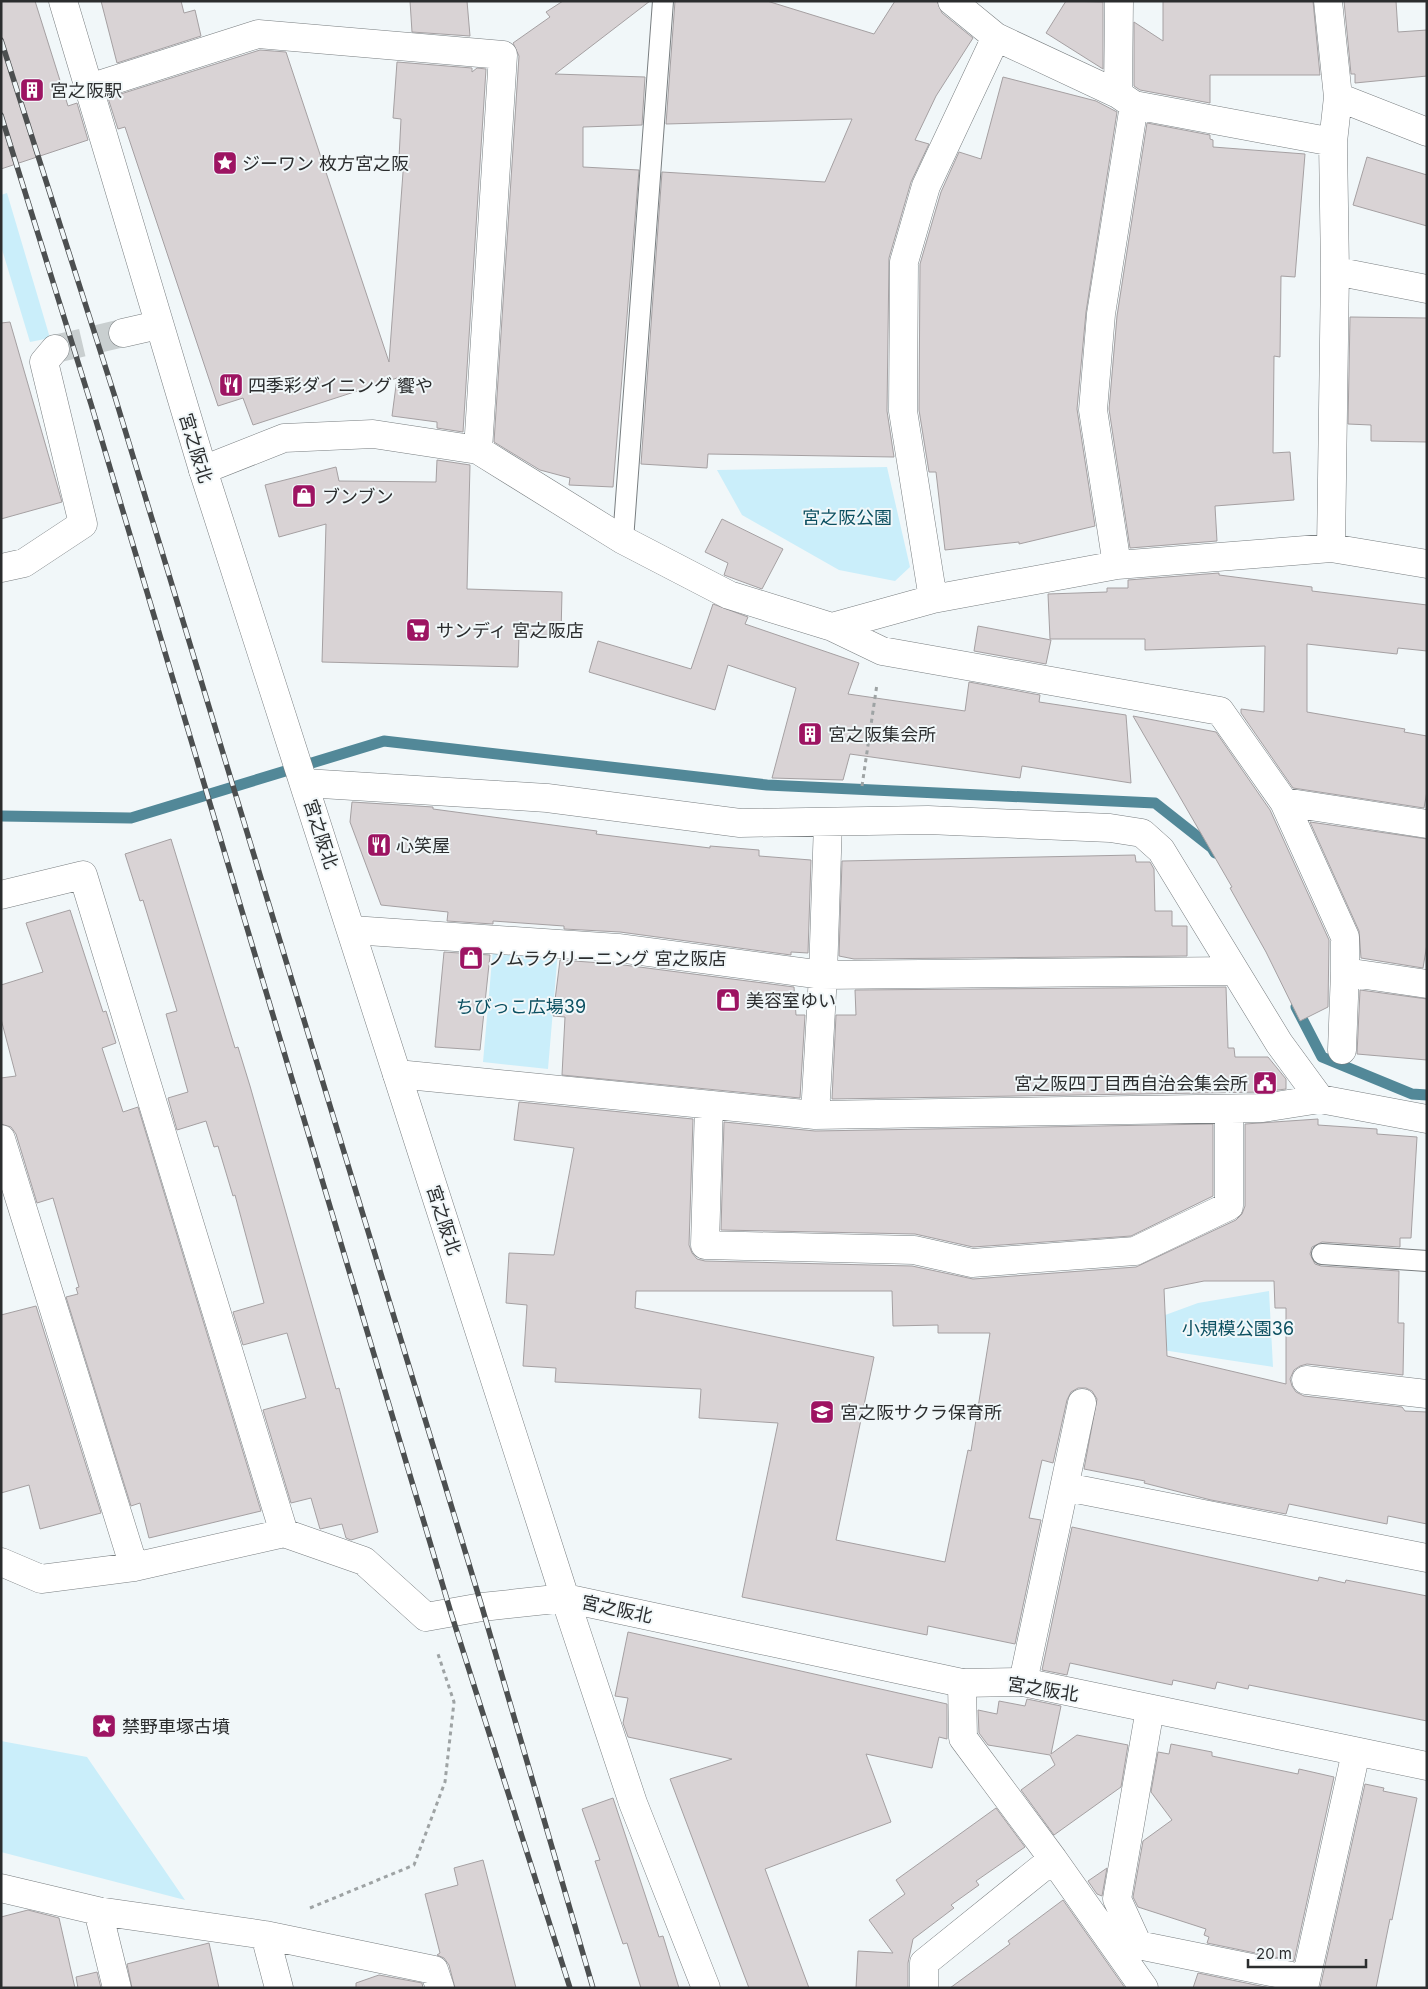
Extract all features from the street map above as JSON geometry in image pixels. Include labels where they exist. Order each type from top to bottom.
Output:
[{"type":"street","name":"宮之阪北","points":[[63,1],[158,325],[203,470],[352,930],[564,1598],[962,1683],[1023,1682],[1427,1766]]},
{"type":"street","points":[[952,1],[996,37],[1126,100],[1333,142]]},
{"type":"street","points":[[1117,565],[1094,410],[1102,314],[1126,100],[1120,1]]},
{"type":"street","points":[[1328,1],[1338,97],[1333,142],[1335,271],[1331,548]]},
{"type":"street","points":[[89,88],[258,34],[503,55],[478,450]]},
{"type":"street","points":[[933,599],[903,411],[904,262],[926,186],[996,37]]},
{"type":"street","points":[[1338,97],[1427,132]]},
{"type":"street","points":[[1335,271],[1427,289]]},
{"type":"street","points":[[124,333],[158,325]]},
{"type":"street","points":[[1,568],[24,563],[83,524],[44,362],[55,349]]},
{"type":"street","points":[[203,470],[284,438],[373,434],[478,450],[624,540],[728,595],[832,627],[882,651],[1220,711],[1284,802],[1345,938],[1342,1050]]},
{"type":"street","points":[[832,627],[933,599],[1117,565],[1331,548],[1427,564]]},
{"type":"street","points":[[304,781],[547,798],[740,823],[928,820],[1110,828],[1142,834],[1162,850],[1279,1043],[1320,1099]]},
{"type":"street","points":[[1284,802],[1427,824]]},
{"type":"street","points":[[815,1116],[823,975],[828,822]]},
{"type":"street","points":[[1,895],[83,875],[284,1533]]},
{"type":"street","points":[[352,930],[618,948],[823,975],[1234,971]]},
{"type":"street","points":[[1345,972],[1427,984]]},
{"type":"street","points":[[397,1074],[815,1116],[1263,1108],[1320,1099],[1427,1119]]},
{"type":"street","points":[[709,1105],[706,1245],[914,1250],[972,1263],[1135,1251],[1229,1206],[1229,1109]]},
{"type":"street","points":[[1,1139],[134,1567]]},
{"type":"street","points":[[1306,1380],[1427,1394]]},
{"type":"street","points":[[1023,1682],[1066,1487],[1082,1403]]},
{"type":"street","points":[[1066,1487],[1427,1558]]},
{"type":"street","points":[[1,1562],[42,1579],[134,1567],[284,1533],[364,1561],[426,1617],[482,1607],[564,1598],[633,1803],[706,1988]]},
{"type":"street","points":[[962,1683],[963,1738],[1053,1859],[1144,1988]]},
{"type":"street","points":[[1150,1709],[1117,1899],[1138,1945],[1305,1983],[1356,1752]]},
{"type":"street","points":[[924,1988],[924,1963],[1053,1859]]},
{"type":"street","points":[[1,1888],[98,1911],[265,1935],[434,1970],[440,1988]]},
{"type":"street","points":[[98,1911],[117,1988]]},
{"type":"street","points":[[265,1935],[279,1988]]},
{"type":"lane","points":[[624,540],[663,1]]},
{"type":"lane","points":[[1322,1254],[1427,1261]]},
{"type":"path","points":[[862,776],[882,651]]},
{"type":"path","points":[[265,1935],[320,1902],[414,1865],[445,1782],[454,1702],[426,1617]]},
{"type":"green space","points":[[7,193],[50,338],[30,342],[1,246],[1,195]]},
{"type":"green space","name":"宮之阪公園","points":[[887,467],[910,567],[895,581],[839,570],[742,515],[717,470]]},
{"type":"green space","name":"ちびっこ広場39","points":[[493,949],[558,951],[548,1069],[483,1062]]},
{"type":"green space","name":"小規模公園36","points":[[1269,1291],[1273,1367],[1097,1340],[1198,1303]]},
{"type":"green space","points":[[1,1741],[87,1757],[185,1900],[1,1852]]},
{"type":"building","name":"宮之阪駅","points":[[1,1],[35,1],[68,106],[77,103],[88,140],[1,169]]},
{"type":"building","points":[[101,1],[181,1],[184,13],[195,10],[201,36],[117,63]]},
{"type":"building","points":[[410,1],[467,1],[470,36],[412,32]]},
{"type":"building","points":[[563,1],[650,1],[555,74],[645,77],[642,125],[583,127],[583,167],[639,170],[613,487],[569,485],[570,478],[540,470],[494,442],[519,56],[513,43],[550,17],[546,12]]},
{"type":"building","points":[[675,1],[767,1],[874,34],[895,1],[937,1],[942,13],[973,38],[936,96],[915,140],[929,144],[911,182],[889,258],[887,411],[894,457],[708,454],[707,468],[641,464],[662,172],[825,182],[852,119],[666,124]]},
{"type":"building","points":[[1066,1],[1103,2],[1103,69],[1046,33]]},
{"type":"building","points":[[1163,1],[1313,1],[1320,75],[1210,75],[1210,103],[1140,90],[1134,86],[1134,22],[1163,41]]},
{"type":"building","points":[[1344,1],[1396,1],[1398,32],[1427,30],[1427,76],[1355,83],[1355,74],[1351,74]]},
{"type":"building","points":[[260,50],[286,52],[389,362],[404,159],[399,158],[401,119],[393,118],[397,62],[472,68],[472,72],[477,68],[486,69],[463,432],[437,428],[437,422],[392,416],[397,378],[253,425],[243,398],[218,406],[125,127],[118,129],[108,98]]},
{"type":"building","points":[[1003,77],[1096,101],[1117,112],[1086,312],[1077,409],[1095,526],[1019,544],[1019,542],[945,550],[936,472],[929,472],[919,410],[920,264],[941,192],[959,152],[981,159]]},
{"type":"building","points":[[1147,123],[1210,135],[1210,139],[1213,140],[1213,147],[1305,154],[1295,277],[1281,276],[1280,357],[1274,356],[1273,453],[1290,452],[1294,500],[1215,506],[1217,541],[1130,548],[1109,409],[1117,316]]},
{"type":"building","points":[[1367,157],[1427,175],[1427,226],[1353,205]]},
{"type":"building","points":[[1350,317],[1427,318],[1427,442],[1371,441],[1371,425],[1348,424]]},
{"type":"building","points":[[10,322],[62,502],[1,519],[1,323]]},
{"type":"building","points":[[437,460],[470,465],[467,589],[562,592],[561,635],[519,635],[518,667],[322,662],[326,524],[279,537],[265,485],[336,467],[339,481],[436,482]]},
{"type":"building","points":[[722,519],[783,549],[762,589],[724,575],[728,563],[705,552]]},
{"type":"building","points":[[1219,573],[1219,575],[1312,587],[1312,591],[1427,605],[1427,651],[1398,648],[1397,654],[1307,644],[1307,712],[1405,729],[1404,732],[1427,736],[1427,791],[1424,808],[1293,788],[1241,713],[1241,709],[1264,712],[1265,646],[1145,650],[1145,639],[1050,639],[1048,594],[1107,592],[1107,588],[1128,588],[1128,580]]},
{"type":"building","points":[[713,604],[748,617],[745,624],[859,663],[848,694],[965,711],[969,682],[1040,695],[1039,702],[1126,715],[1131,783],[1022,766],[1020,778],[850,754],[843,780],[772,778],[796,688],[728,665],[715,710],[589,672],[598,641],[691,669]]},
{"type":"building","points":[[978,626],[1051,640],[1046,664],[974,651]]},
{"type":"building","points":[[1133,716],[1216,732],[1270,810],[1329,940],[1328,1007],[1300,1021],[1266,952],[1230,888],[1232,887]]},
{"type":"building","points":[[352,802],[433,807],[433,809],[597,831],[596,834],[710,848],[710,846],[759,850],[759,856],[811,860],[808,953],[791,952],[791,955],[620,932],[564,929],[564,926],[493,921],[493,924],[447,921],[448,912],[381,905],[350,822]]},
{"type":"building","points":[[1310,822],[1427,839],[1427,944],[1423,968],[1361,958],[1359,931]]},
{"type":"building","points":[[171,839],[235,1048],[238,1047],[250,1086],[336,1389],[339,1388],[378,1532],[351,1540],[346,1538],[342,1524],[320,1529],[311,1498],[291,1503],[263,1410],[306,1398],[287,1333],[243,1345],[233,1312],[264,1303],[235,1195],[233,1196],[218,1146],[214,1147],[206,1121],[177,1130],[168,1098],[188,1092],[166,1014],[177,1011],[143,900],[140,901],[125,854]]},
{"type":"building","points":[[1135,855],[1136,862],[1150,862],[1154,869],[1155,911],[1172,911],[1172,926],[1187,926],[1187,956],[854,959],[839,956],[842,861]]},
{"type":"building","points":[[70,910],[103,1012],[106,1011],[116,1043],[102,1048],[123,1112],[138,1107],[261,1511],[149,1538],[140,1503],[131,1506],[66,1297],[78,1294],[76,1288],[79,1287],[53,1198],[37,1203],[16,1134],[11,1127],[1,1124],[1,1078],[16,1076],[1,1019],[1,985],[43,972],[26,923]]},
{"type":"building","points":[[444,952],[490,955],[480,1050],[435,1047]]},
{"type":"building","points":[[560,960],[616,964],[794,987],[796,1015],[805,1015],[800,1098],[562,1075],[565,1017],[553,1016]]},
{"type":"building","points":[[1226,987],[1228,1048],[1234,1048],[1235,1057],[1268,1057],[1286,1079],[1286,1089],[1262,1092],[832,1099],[836,1015],[856,1015],[855,990]]},
{"type":"building","points":[[1360,990],[1427,999],[1427,1060],[1357,1054]]},
{"type":"building","points":[[519,1102],[693,1119],[689,1245],[697,1259],[705,1261],[912,1266],[973,1279],[1136,1267],[1236,1220],[1242,1214],[1245,1206],[1245,1124],[1318,1119],[1318,1125],[1377,1129],[1377,1134],[1417,1137],[1411,1238],[1400,1238],[1400,1247],[1322,1242],[1312,1247],[1310,1254],[1315,1264],[1321,1266],[1399,1271],[1398,1323],[1404,1323],[1403,1375],[1307,1364],[1294,1370],[1290,1379],[1296,1392],[1304,1396],[1402,1407],[1405,1411],[1427,1412],[1427,1524],[1388,1516],[1387,1524],[1289,1504],[1286,1514],[1211,1500],[1144,1483],[1145,1481],[1084,1469],[1097,1399],[1092,1391],[1086,1388],[1078,1388],[1071,1392],[1067,1400],[1053,1463],[1042,1460],[1029,1518],[1041,1520],[1015,1644],[928,1626],[927,1635],[742,1597],[778,1423],[699,1418],[701,1389],[555,1382],[556,1368],[523,1366],[527,1305],[506,1303],[509,1253],[554,1255],[574,1148],[514,1140]],"holes":[[[1204,1281],[1274,1281],[1275,1308],[1286,1308],[1286,1384],[1167,1356],[1164,1289]],[[636,1291],[892,1291],[893,1326],[938,1325],[938,1333],[990,1333],[971,1451],[968,1450],[945,1562],[836,1540],[874,1357],[635,1308]]]},
{"type":"building","points":[[724,1122],[815,1131],[1213,1124],[1213,1196],[1131,1236],[973,1247],[915,1234],[721,1230]]},
{"type":"building","points":[[36,1306],[101,1513],[40,1529],[29,1485],[1,1493],[1,1315]]},
{"type":"building","points":[[1072,1527],[1318,1581],[1319,1577],[1345,1583],[1346,1580],[1427,1596],[1427,1721],[1249,1685],[1248,1689],[1217,1682],[1215,1689],[1173,1680],[1172,1685],[1070,1663],[1067,1675],[1042,1670]]},
{"type":"building","points":[[628,1632],[947,1704],[947,1739],[939,1737],[932,1768],[866,1754],[891,1822],[765,1869],[809,1988],[749,1988],[670,1779],[732,1759],[628,1737],[623,1723],[628,1698],[615,1696]]},
{"type":"building","points":[[1027,1699],[1061,1706],[1051,1754],[1077,1735],[1128,1745],[1121,1787],[1054,1835],[1021,1790],[1055,1765],[1050,1755],[988,1745],[979,1733],[978,1710],[997,1714],[999,1701],[1025,1706]]},
{"type":"building","points":[[1171,1744],[1212,1752],[1212,1756],[1298,1774],[1299,1769],[1334,1777],[1294,1961],[1207,1943],[1209,1937],[1204,1935],[1206,1929],[1138,1907],[1133,1897],[1143,1841],[1172,1820],[1151,1792],[1158,1752],[1169,1754]]},
{"type":"building","points":[[1365,1784],[1384,1788],[1383,1791],[1417,1798],[1392,1920],[1390,1919],[1376,1988],[1320,1988]]},
{"type":"building","points":[[613,1798],[659,1937],[663,1936],[679,1988],[641,1988],[627,1943],[623,1944],[595,1861],[600,1860],[582,1809]]},
{"type":"building","points":[[996,1808],[1025,1847],[976,1881],[979,1885],[951,1905],[954,1908],[913,1939],[908,1963],[908,1988],[856,1988],[858,1951],[893,1953],[869,1920],[905,1894],[896,1880]]},
{"type":"building","points":[[483,1860],[516,1988],[455,1988],[449,1965],[444,1958],[437,1955],[440,1953],[425,1894],[458,1885],[454,1868]]},
{"type":"building","points":[[1107,1868],[1102,1896],[1097,1894],[1088,1881]]},
{"type":"building","points":[[1063,1900],[1125,1988],[950,1988],[1010,1944],[1008,1941]]},
{"type":"building","points":[[28,1910],[59,1918],[75,1988],[1,1988],[1,1917]]},
{"type":"building","points":[[209,1943],[219,1988],[132,1988],[127,1964]]},
{"type":"building","points":[[97,1972],[101,1988],[78,1988],[76,1977]]},
{"type":"building","points":[[1198,1973],[1270,1988],[1193,1988]]},
{"type":"building","points":[[379,1975],[422,1983],[423,1988],[356,1988],[356,1983]]},
{"type":"waterway","points":[[1,816],[131,818],[384,741],[767,785],[1155,803],[1212,848],[1215,853]]},
{"type":"waterway","points":[[1296,1007],[1322,1057],[1412,1094],[1427,1095]]},
{"type":"tunnel","points":[[55,349],[123,333]]},
{"type":"railway","points":[[1,40],[115,397],[482,1607],[593,1988]]},
{"type":"railway","points":[[1,115],[91,404],[451,1613],[570,1988]]},
{"type":"place","name":"宮之阪駅","points":[[32,90]]},
{"type":"place","name":"ジーワン 枚方宮之阪","points":[[225,163]]},
{"type":"place","name":"四季彩ダイニング 饗や","points":[[231,385]]},
{"type":"place","name":"ブンブン","points":[[304,496]]},
{"type":"place","name":"サンディ 宮之阪店","points":[[418,630]]},
{"type":"place","name":"宮之阪集会所","points":[[810,734]]},
{"type":"place","name":"心笑屋","points":[[379,845]]},
{"type":"place","name":"ノムラクリーニング 宮之阪店","points":[[471,958]]},
{"type":"place","name":"美容室ゆい","points":[[728,1000]]},
{"type":"place","name":"宮之阪四丁目西自治会集会所","points":[[1265,1083]]},
{"type":"place","name":"宮之阪サクラ保育所","points":[[822,1412]]},
{"type":"place","name":"禁野車塚古墳","points":[[104,1726]]}]
